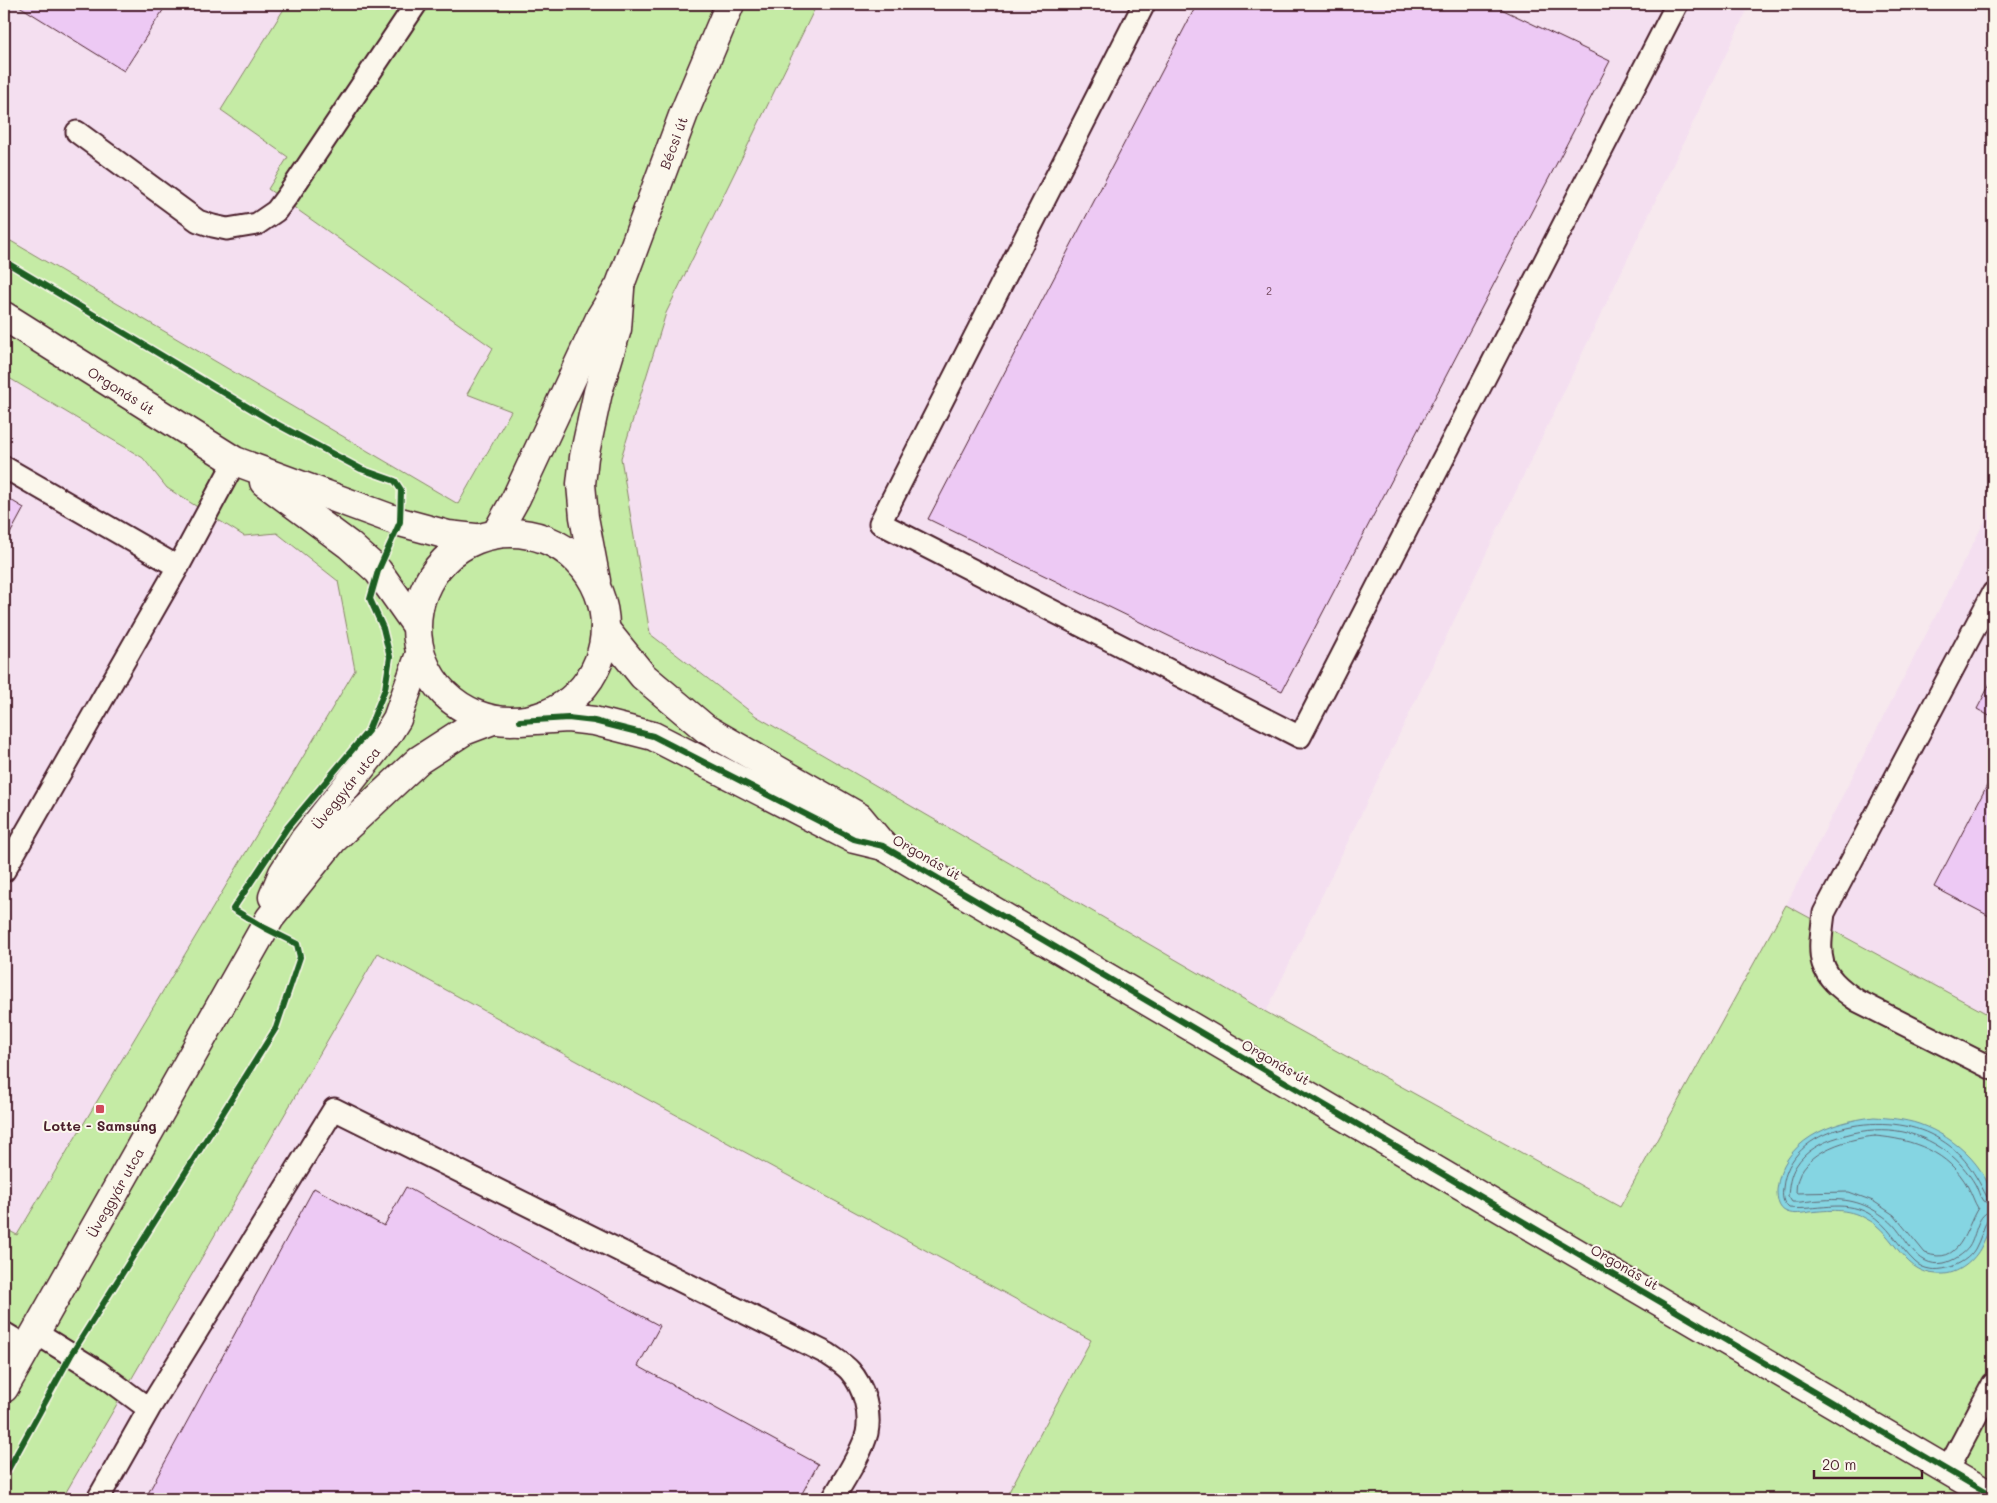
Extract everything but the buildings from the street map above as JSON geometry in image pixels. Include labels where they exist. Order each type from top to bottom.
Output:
[{"type":"street","name":"Bécsi út","points":[[620,286],[684,113],[730,4]]},
{"type":"street","points":[[620,286],[617,329],[598,392],[584,457],[581,484],[584,517],[598,588],[604,608],[606,629],[602,651],[594,673],[580,691],[563,706],[542,716],[520,722],[493,720],[473,715],[440,689],[428,672],[420,654],[416,625],[421,604],[429,583],[437,571],[457,550],[486,535],[516,498],[601,316],[620,286]]},
{"type":"street","name":"Orgonás út","points":[[4,316],[237,462],[349,546],[378,571],[416,625]]},
{"type":"street","name":"Orgonás út","points":[[237,462],[407,524],[448,535],[486,535],[517,532],[538,535],[556,543],[573,555],[587,570],[598,588]]},
{"type":"street","name":"Orgonás út","points":[[606,629],[643,676],[706,729],[859,817],[883,846]]},
{"type":"street","name":"Üveggyár utca","points":[[270,918],[274,893],[283,873],[304,840],[358,774],[397,719],[420,654]]},
{"type":"street","name":"Orgonás út","points":[[520,722],[568,718],[594,721],[653,736],[854,839],[883,846],[1993,1497]]},
{"type":"street","name":"Üveggyár utca","points":[[4,1388],[270,918],[333,840],[419,760],[464,731],[493,720]]},
{"type":"lane","points":[[77,132],[198,221],[227,229],[257,224],[276,211],[288,195],[416,4]]},
{"type":"lane","points":[[1144,4],[880,522],[1300,737],[1677,4]]},
{"type":"lane","points":[[4,871],[237,462]]},
{"type":"lane","points":[[4,467],[178,567]]},
{"type":"lane","points":[[1993,593],[1824,913],[1820,950],[1820,957],[1828,974],[1841,990],[1866,1005],[1993,1069]]},
{"type":"lane","points":[[98,1499],[149,1409],[334,1109],[828,1354],[850,1370],[860,1387],[868,1409],[867,1433],[855,1461],[833,1499]]},
{"type":"lane","points":[[4,1333],[32,1340],[99,1372],[149,1409]]},
{"type":"lane","points":[[1947,1471],[1993,1384]]},
{"type":"shaded area","points":[[4,4],[287,4],[222,110],[288,157],[268,189],[493,348],[511,411],[458,504],[4,237]]},
{"type":"shaded area","points":[[817,4],[1750,4],[1266,1012],[756,716],[650,634],[621,458],[666,313]]},
{"type":"shaded area","points":[[4,375],[143,459],[167,488],[243,536],[277,533],[338,581],[355,670],[17,1235],[4,1228]]},
{"type":"shaded area","points":[[1993,505],[1993,1017],[1786,905]]},
{"type":"shaded area","points":[[378,953],[1091,1340],[1005,1499],[62,1499]]},
{"type":"green space","points":[[287,4],[817,4],[666,313],[621,458],[650,634],[756,716],[1266,1012],[1620,1207],[1786,905],[1993,1017],[1993,1499],[1005,1499],[1091,1340],[378,953],[62,1499],[4,1499],[4,1228],[17,1235],[355,670],[338,581],[277,533],[244,536],[167,488],[143,458],[4,375],[4,237],[458,504],[511,411],[467,394],[493,348],[268,189],[288,157],[221,110]]},
{"type":"water","points":[[1874,1117],[1908,1121],[1933,1130],[1959,1147],[1981,1170],[1988,1184],[1992,1199],[1993,1218],[1990,1229],[1977,1254],[1962,1268],[1944,1274],[1930,1273],[1918,1269],[1909,1262],[1876,1225],[1858,1215],[1838,1210],[1799,1214],[1784,1211],[1780,1206],[1777,1190],[1781,1173],[1788,1158],[1798,1146],[1825,1129],[1841,1123]]},
{"type":"cycle path","points":[[4,261],[273,422],[361,469],[395,481],[401,490],[400,522],[378,571],[370,599],[383,628],[390,657],[385,689],[368,731],[287,828],[233,909],[297,944],[300,957],[276,1028],[71,1355],[4,1477]]},
{"type":"cycle path","points":[[520,721],[568,718],[594,721],[653,736],[854,839],[883,846],[1993,1497]]},
{"type":"place","name":"Lotte - Samsung","points":[[100,1109]]}]
